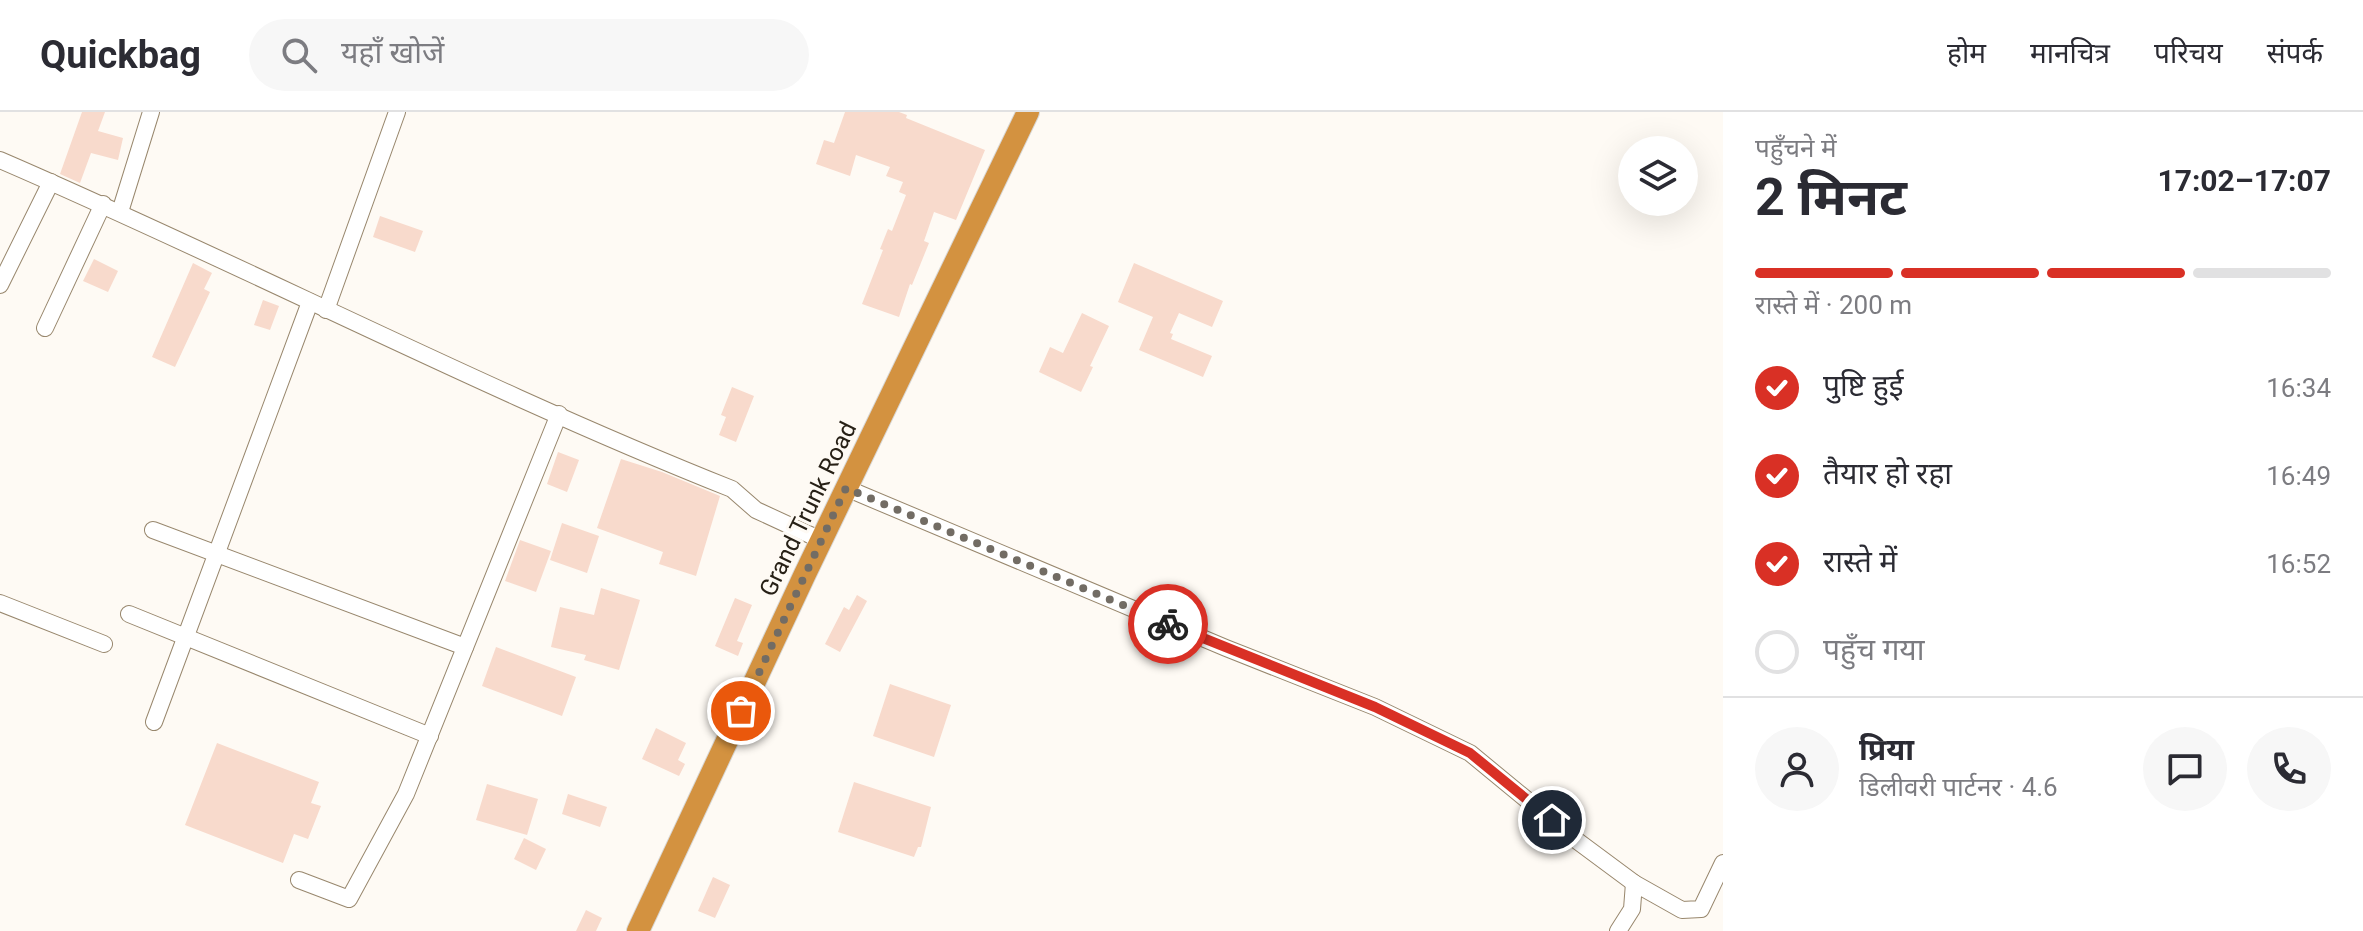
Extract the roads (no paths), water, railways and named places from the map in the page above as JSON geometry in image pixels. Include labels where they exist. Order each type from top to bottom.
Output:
[{"type":"highway","name":"Grand Trunk Road","points":[[638,931],[821,540],[1028,112]]},
{"type":"street","points":[[120,212],[151,112]]},
{"type":"street","points":[[326,310],[397,112]]},
{"type":"street","points":[[0,160],[103,204],[481,382],[732,489],[756,510],[821,540]]},
{"type":"street","points":[[0,285],[51,182]]},
{"type":"street","points":[[45,328],[103,204]]},
{"type":"street","points":[[154,722],[310,302]]},
{"type":"street","points":[[299,880],[349,899],[406,794],[559,414]]},
{"type":"street","points":[[846,488],[1375,707],[1470,753],[1572,837],[1634,883],[1682,910],[1701,909],[1723,863]]},
{"type":"street","points":[[153,530],[465,647]]},
{"type":"street","points":[[0,603],[104,644]]},
{"type":"street","points":[[129,614],[430,736]]},
{"type":"street","points":[[1618,931],[1632,909],[1634,883]]}]
